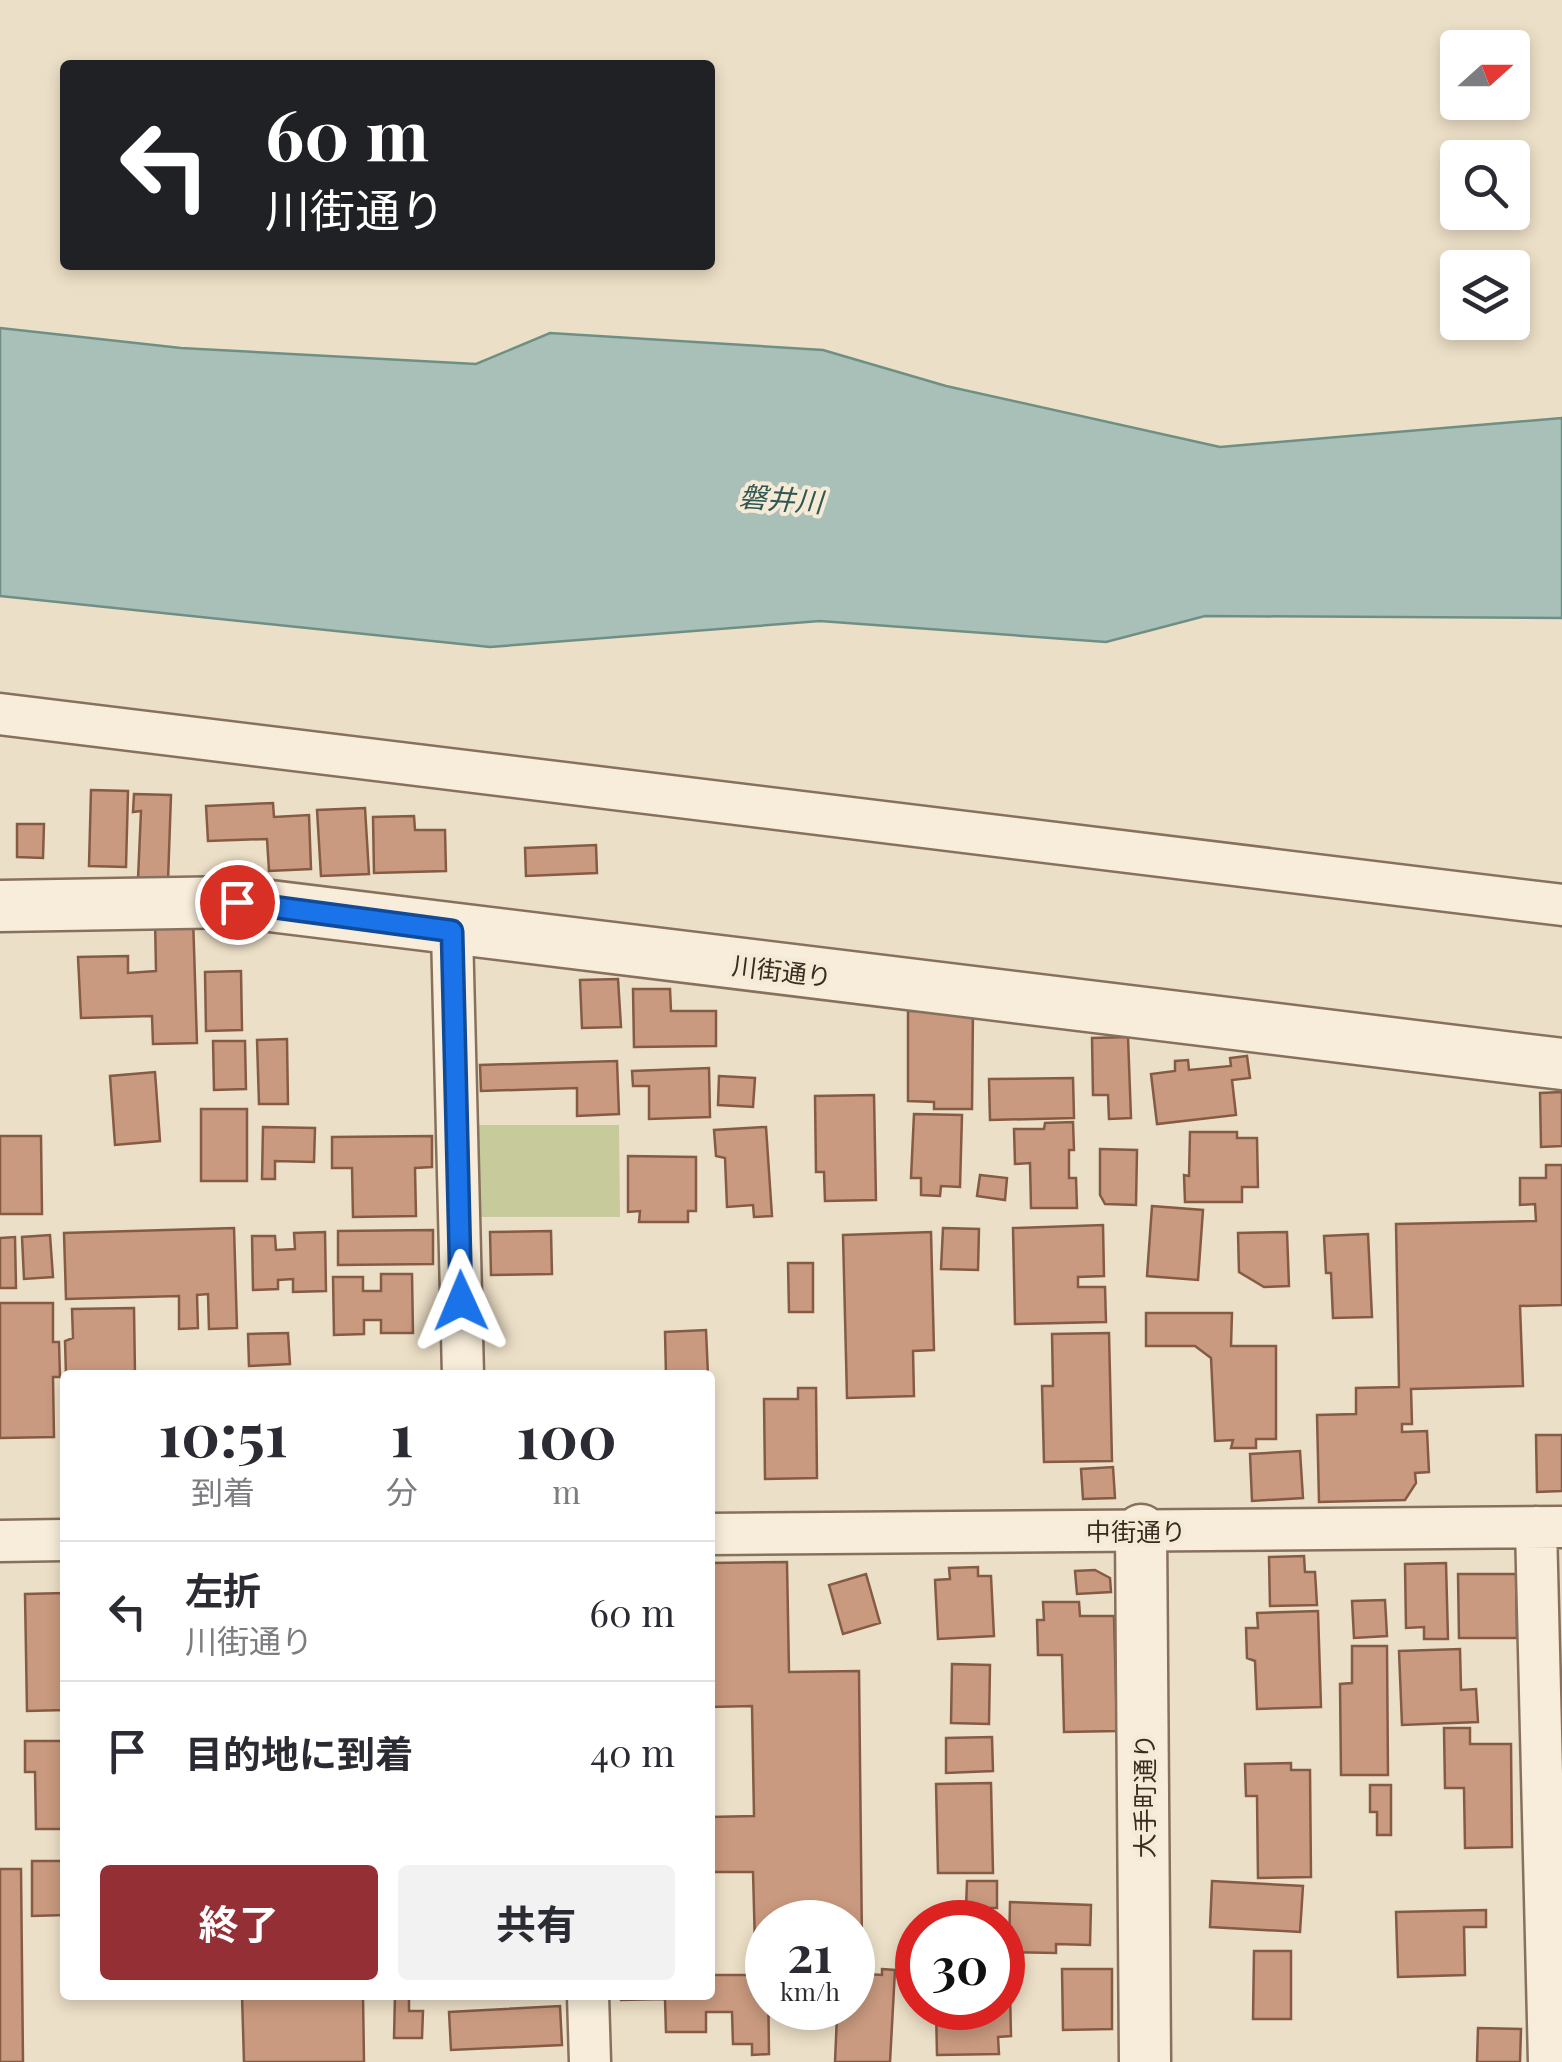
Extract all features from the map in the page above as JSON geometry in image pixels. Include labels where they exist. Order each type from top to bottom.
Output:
[{"type":"street","points":[[0,714],[1562,905]]},
{"type":"street","name":"川街通り","points":[[0,906],[237,902],[1562,1064]]},
{"type":"street","points":[[452,931],[463,1370]]},
{"type":"street","points":[[1549,1526],[1549,2062]]},
{"type":"street","name":"中街通り","points":[[715,1534],[1549,1526]]},
{"type":"street","name":"大手町通り","points":[[1140,1530],[1145,2062]]},
{"type":"street","points":[[0,1540],[60,1540]]},
{"type":"street","points":[[588,2000],[590,2062]]},
{"type":"green space","points":[[472,1125],[619,1125],[620,1217],[473,1217]]},
{"type":"water","name":"磐井川","points":[[0,328],[181,348],[476,364],[550,333],[823,350],[946,386],[1220,447],[1562,418],[1562,618],[1205,616],[1106,642],[820,621],[490,647],[0,596]]},
{"type":"building","points":[[91,790],[128,791],[126,867],[89,866]]},
{"type":"building","points":[[134,794],[171,795],[168,881],[138,879],[141,811],[133,812]]},
{"type":"building","points":[[273,803],[274,817],[309,815],[311,869],[269,871],[267,839],[208,841],[206,806]]},
{"type":"building","points":[[365,808],[369,874],[321,876],[317,810]]},
{"type":"building","points":[[414,816],[415,830],[445,830],[446,871],[374,873],[373,817]]},
{"type":"building","points":[[17,824],[44,824],[43,858],[17,857]]},
{"type":"building","points":[[596,845],[597,873],[526,876],[525,848]]},
{"type":"building","points":[[193,917],[197,1043],[153,1044],[152,1016],[81,1018],[78,957],[128,956],[128,973],[156,971],[155,918]]},
{"type":"building","points":[[241,971],[242,1030],[206,1031],[205,972]]},
{"type":"building","points":[[618,979],[621,1027],[582,1028],[580,980]]},
{"type":"building","points":[[633,989],[670,989],[671,1011],[716,1011],[716,1046],[634,1047]]},
{"type":"building","points":[[908,1011],[973,1011],[972,1109],[934,1109],[934,1102],[908,1101]]},
{"type":"building","points":[[1128,1037],[1131,1118],[1109,1119],[1108,1095],[1093,1095],[1092,1038]]},
{"type":"building","points":[[287,1039],[288,1104],[259,1104],[257,1040]]},
{"type":"building","points":[[213,1041],[245,1041],[246,1089],[214,1090]]},
{"type":"building","points":[[1247,1056],[1250,1078],[1232,1080],[1236,1115],[1157,1124],[1151,1074],[1175,1071],[1175,1061],[1188,1060],[1189,1070],[1231,1066],[1230,1058]]},
{"type":"building","points":[[617,1061],[619,1114],[577,1116],[577,1088],[481,1091],[480,1065]]},
{"type":"building","points":[[709,1068],[710,1117],[649,1119],[649,1086],[633,1086],[632,1071]]},
{"type":"building","points":[[155,1072],[160,1141],[115,1145],[110,1076]]},
{"type":"building","points":[[719,1076],[755,1078],[753,1107],[718,1105]]},
{"type":"building","points":[[1073,1078],[1074,1118],[990,1120],[989,1079]]},
{"type":"building","points":[[1562,1092],[1562,1146],[1541,1147],[1540,1093]]},
{"type":"building","points":[[874,1095],[876,1200],[825,1201],[824,1172],[816,1172],[815,1096]]},
{"type":"building","points":[[201,1109],[247,1109],[247,1181],[201,1181]]},
{"type":"building","points":[[914,1114],[962,1115],[960,1187],[941,1186],[940,1196],[921,1195],[921,1178],[911,1178]]},
{"type":"building","points":[[1073,1122],[1069,1178],[1076,1178],[1077,1208],[1031,1208],[1030,1163],[1015,1164],[1014,1129],[1044,1129],[1045,1123]]},
{"type":"building","points":[[263,1127],[315,1128],[314,1162],[275,1161],[275,1179],[262,1179]]},
{"type":"building","points":[[766,1127],[772,1216],[754,1217],[753,1205],[727,1207],[725,1158],[716,1156],[714,1130]]},
{"type":"building","points":[[1190,1132],[1237,1132],[1237,1138],[1257,1138],[1258,1187],[1242,1187],[1242,1202],[1185,1202]]},
{"type":"building","points":[[0,1136],[41,1136],[42,1214],[0,1214]]},
{"type":"building","points":[[432,1136],[432,1167],[415,1168],[416,1216],[353,1217],[352,1168],[332,1168],[332,1137]]},
{"type":"building","points":[[1100,1149],[1137,1150],[1136,1205],[1105,1204],[1100,1195]]},
{"type":"building","points":[[628,1156],[696,1157],[696,1211],[688,1211],[688,1222],[639,1222],[640,1211],[628,1212]]},
{"type":"building","points":[[1546,1165],[1562,1165],[1562,1305],[1520,1306],[1523,1386],[1411,1389],[1412,1424],[1402,1424],[1402,1432],[1427,1431],[1429,1472],[1415,1473],[1416,1483],[1405,1500],[1319,1502],[1317,1415],[1356,1414],[1356,1388],[1399,1387],[1396,1224],[1536,1221],[1535,1204],[1520,1205],[1520,1178],[1546,1178]]},
{"type":"building","points":[[980,1175],[1007,1178],[1005,1200],[977,1196]]},
{"type":"building","points":[[1152,1206],[1203,1210],[1198,1280],[1147,1276]]},
{"type":"building","points":[[1103,1225],[1104,1276],[1078,1277],[1078,1287],[1105,1287],[1106,1322],[1015,1324],[1013,1228]]},
{"type":"building","points":[[234,1228],[237,1328],[209,1329],[208,1294],[197,1295],[198,1328],[179,1329],[179,1296],[66,1299],[64,1233]]},
{"type":"building","points":[[943,1228],[979,1229],[978,1270],[941,1269]]},
{"type":"building","points":[[433,1230],[433,1264],[338,1265],[338,1231]]},
{"type":"building","points":[[551,1231],[552,1274],[491,1275],[490,1232]]},
{"type":"building","points":[[325,1232],[326,1291],[293,1292],[293,1279],[278,1280],[278,1289],[253,1290],[252,1236],[275,1236],[276,1250],[295,1249],[294,1233]]},
{"type":"building","points":[[931,1232],[934,1350],[913,1351],[914,1396],[847,1398],[843,1235]]},
{"type":"building","points":[[1287,1232],[1289,1286],[1264,1287],[1239,1272],[1238,1233]]},
{"type":"building","points":[[1368,1234],[1372,1317],[1333,1318],[1324,1236]]},
{"type":"building","points":[[50,1235],[53,1277],[24,1279],[22,1237]]},
{"type":"building","points":[[15,1237],[16,1288],[0,1288],[0,1238]]},
{"type":"building","points":[[788,1263],[813,1263],[813,1312],[789,1312]]},
{"type":"building","points":[[381,1274],[412,1274],[413,1333],[381,1333],[381,1320],[364,1320],[364,1334],[334,1335],[333,1277],[363,1277],[363,1291],[381,1291]]},
{"type":"building","points":[[0,1303],[53,1303],[53,1342],[59,1342],[60,1377],[53,1377],[54,1437],[0,1438]]},
{"type":"building","points":[[134,1308],[135,1370],[66,1370],[65,1341],[73,1338],[72,1309]]},
{"type":"building","points":[[1146,1313],[1232,1313],[1231,1346],[1276,1346],[1276,1439],[1256,1439],[1256,1448],[1231,1448],[1233,1440],[1215,1441],[1211,1358],[1195,1346],[1146,1346]]},
{"type":"building","points":[[706,1330],[708,1370],[666,1370],[665,1332]]},
{"type":"building","points":[[288,1333],[290,1364],[249,1366],[248,1334]]},
{"type":"building","points":[[1109,1333],[1112,1461],[1044,1462],[1042,1386],[1053,1386],[1052,1334]]},
{"type":"building","points":[[798,1388],[816,1388],[817,1478],[765,1479],[764,1399],[798,1399]]},
{"type":"building","points":[[1536,1435],[1562,1435],[1562,1491],[1537,1492]]},
{"type":"building","points":[[1300,1451],[1303,1498],[1252,1501],[1250,1454]]},
{"type":"building","points":[[1113,1467],[1115,1498],[1083,1499],[1081,1469]]},
{"type":"building","points":[[1304,1556],[1305,1572],[1315,1572],[1317,1605],[1270,1606],[1269,1557]]},
{"type":"building","points":[[787,1562],[789,1672],[859,1671],[862,1900],[754,1900],[753,1872],[715,1872],[715,1817],[754,1816],[752,1706],[715,1707],[715,1563]]},
{"type":"building","points":[[1446,1563],[1448,1639],[1424,1639],[1424,1627],[1406,1628],[1405,1564]]},
{"type":"building","points":[[978,1567],[978,1576],[991,1576],[994,1636],[938,1639],[935,1580],[950,1579],[949,1568]]},
{"type":"building","points":[[1095,1570],[1110,1578],[1111,1592],[1077,1594],[1075,1571]]},
{"type":"building","points":[[866,1574],[880,1623],[843,1634],[829,1585]]},
{"type":"building","points":[[1458,1574],[1516,1574],[1517,1638],[1459,1638]]},
{"type":"building","points":[[60,1593],[60,1710],[27,1711],[25,1594]]},
{"type":"building","points":[[1385,1600],[1387,1636],[1354,1638],[1352,1601]]},
{"type":"building","points":[[1043,1602],[1079,1602],[1080,1616],[1114,1616],[1117,1731],[1064,1732],[1062,1655],[1038,1655],[1037,1620],[1044,1620]]},
{"type":"building","points":[[1318,1611],[1321,1707],[1257,1709],[1255,1661],[1247,1658],[1246,1628],[1258,1628],[1257,1613]]},
{"type":"building","points":[[1352,1646],[1387,1646],[1388,1775],[1341,1775],[1340,1684],[1352,1683]]},
{"type":"building","points":[[1460,1649],[1461,1690],[1476,1689],[1478,1722],[1402,1725],[1399,1651]]},
{"type":"building","points":[[952,1664],[990,1665],[989,1724],[951,1723]]},
{"type":"building","points":[[1444,1728],[1470,1728],[1470,1744],[1511,1744],[1512,1847],[1465,1848],[1464,1788],[1445,1788]]},
{"type":"building","points":[[992,1737],[993,1771],[946,1773],[946,1738]]},
{"type":"building","points":[[25,1741],[60,1741],[60,1829],[36,1829],[35,1772],[25,1772]]},
{"type":"building","points":[[1291,1763],[1291,1770],[1310,1770],[1311,1877],[1258,1878],[1257,1796],[1246,1796],[1245,1764]]},
{"type":"building","points":[[991,1783],[993,1873],[938,1873],[936,1784]]},
{"type":"building","points":[[1370,1785],[1391,1785],[1391,1835],[1377,1835],[1377,1812],[1370,1812]]},
{"type":"building","points":[[32,1861],[60,1861],[60,1915],[32,1916]]},
{"type":"building","points":[[0,1869],[21,1869],[23,2062],[0,2062]]},
{"type":"building","points":[[967,1881],[997,1881],[997,1900],[966,1900]]},
{"type":"building","points":[[1212,1881],[1303,1886],[1300,1932],[1210,1927]]},
{"type":"building","points":[[1025,1903],[1091,1905],[1090,1945],[1056,1944],[1056,1953],[1025,1952]]},
{"type":"building","points":[[1486,1910],[1486,1927],[1464,1927],[1465,1975],[1398,1977],[1396,1912]]},
{"type":"building","points":[[1254,1951],[1291,1951],[1291,2019],[1253,2019]]},
{"type":"building","points":[[882,1969],[895,1970],[890,2062],[835,2062],[836,2030],[875,2030],[875,1975],[882,1975]]},
{"type":"building","points":[[1062,1969],[1112,1969],[1112,2029],[1063,2030]]},
{"type":"building","points":[[715,1975],[745,1975],[745,2030],[769,2030],[769,2054],[752,2055],[752,2044],[733,2044],[732,2012],[706,2012],[706,2032],[666,2032],[665,2000],[715,2000]]},
{"type":"building","points":[[242,2000],[363,2000],[364,2062],[244,2062]]},
{"type":"building","points":[[395,2000],[409,2000],[409,2011],[423,2011],[422,2038],[394,2038]]},
{"type":"building","points":[[560,2006],[562,2045],[451,2050],[449,2012]]},
{"type":"building","points":[[1478,2028],[1521,2029],[1520,2062],[1477,2062]]},
{"type":"building","points":[[936,2030],[1011,2030],[1011,2036],[998,2037],[999,2054],[937,2055]]},
{"type":"route","points":[[237,902],[452,931],[461,1301]]}]
